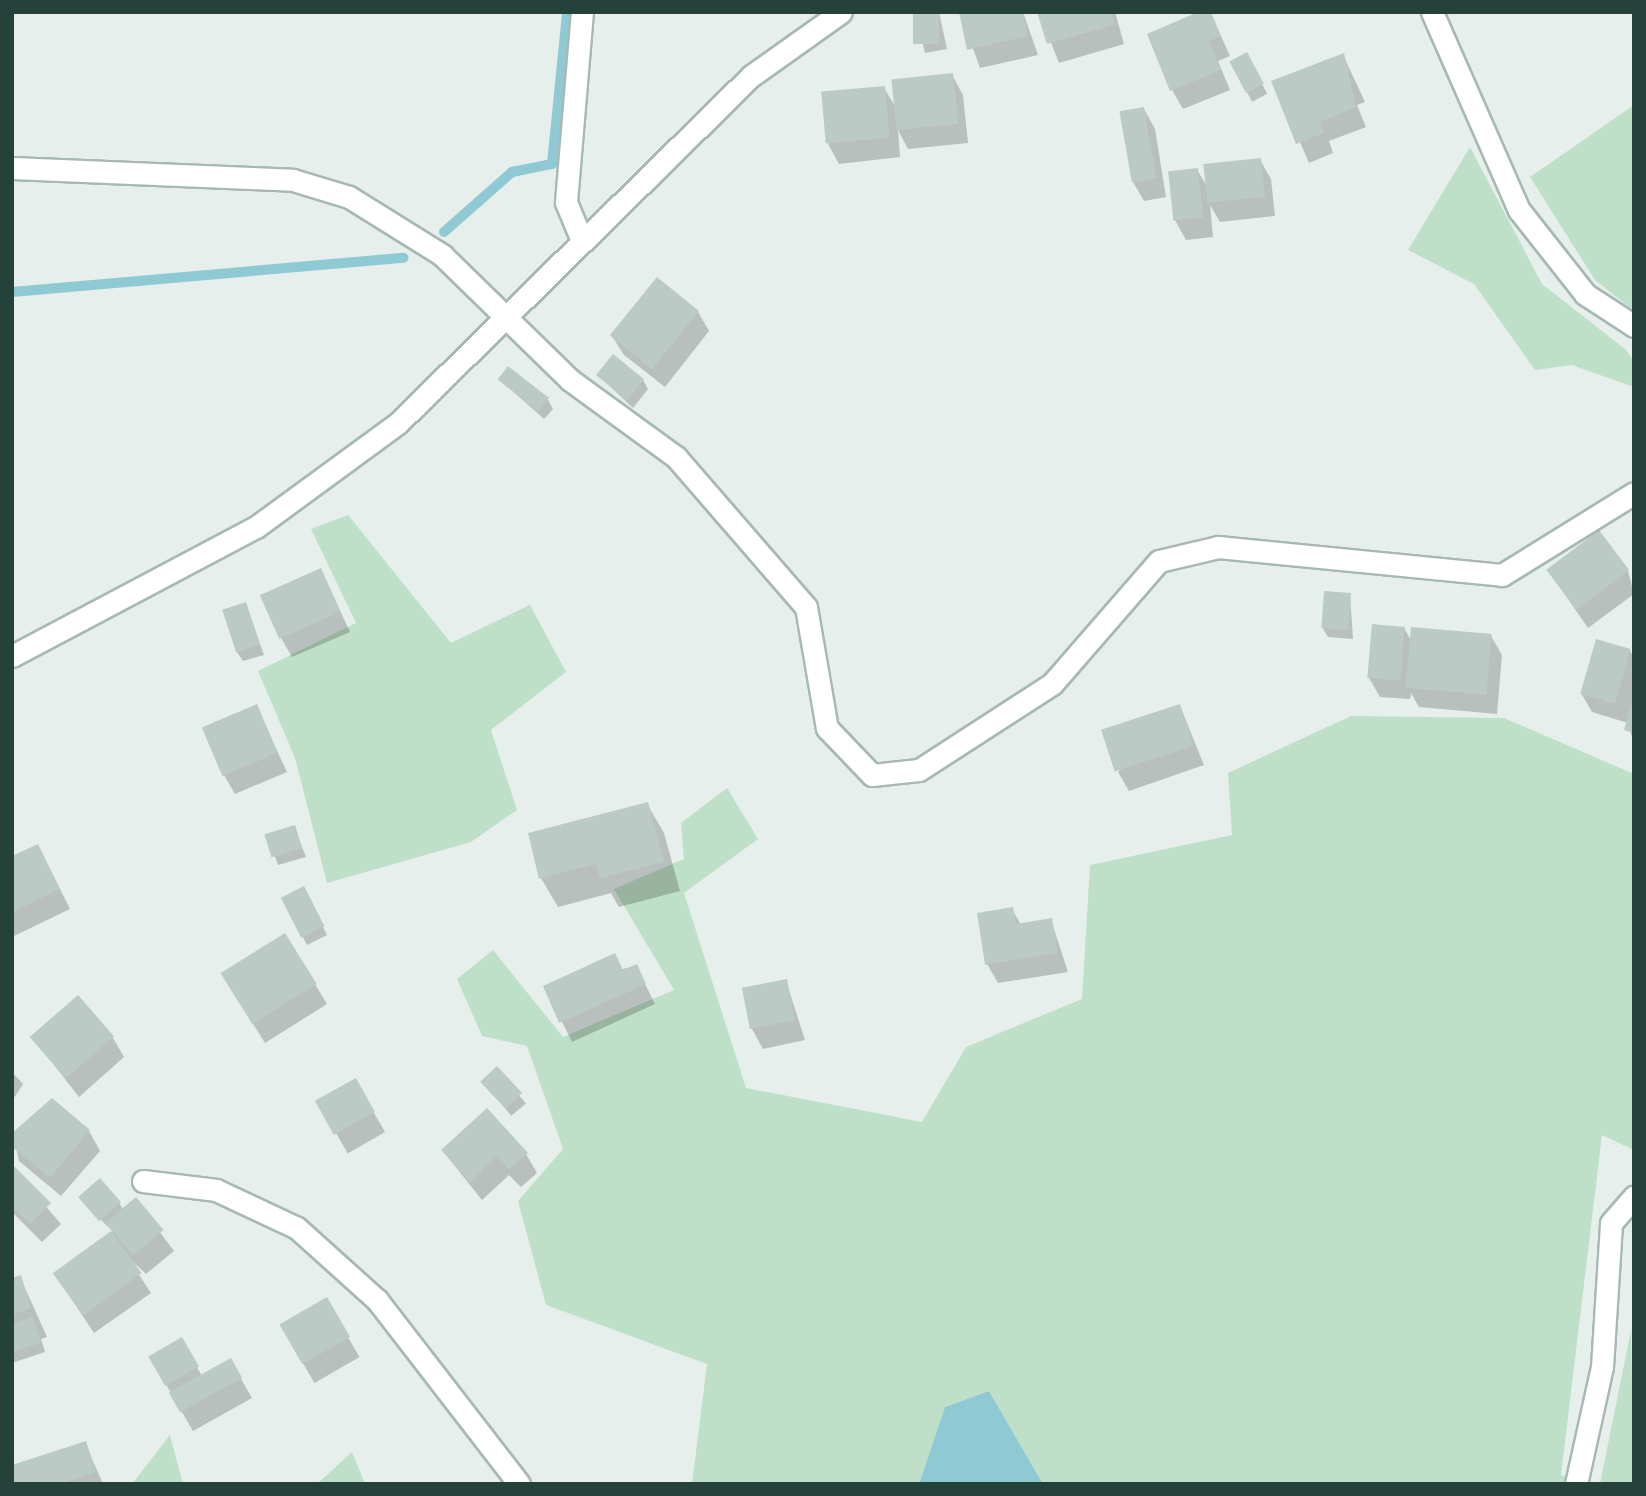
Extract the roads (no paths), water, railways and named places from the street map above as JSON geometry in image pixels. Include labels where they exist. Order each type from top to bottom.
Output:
[{"type":"street","points":[[582,12],[566,202],[582,241]]},
{"type":"street","points":[[12,656],[256,527],[398,423],[751,76],[841,12]]},
{"type":"street","points":[[1432,12],[1520,210],[1585,294],[1634,326]]},
{"type":"street","points":[[12,168],[293,180],[349,197],[443,255],[509,315],[570,380],[676,457],[806,607],[827,728],[872,775],[919,770],[1052,684],[1159,561],[1218,547],[1502,575],[1634,493]]},
{"type":"street","points":[[143,1181],[216,1190],[297,1228],[377,1300],[519,1484]]},
{"type":"street","points":[[1576,1484],[1602,1367],[1611,1223],[1634,1196]]},
{"type":"water","points":[[989,1391],[1043,1484],[919,1484],[945,1407]]},
{"type":"waterway","points":[[444,232],[512,172],[552,164],[567,13]]},
{"type":"waterway","points":[[12,292],[404,258]]}]
